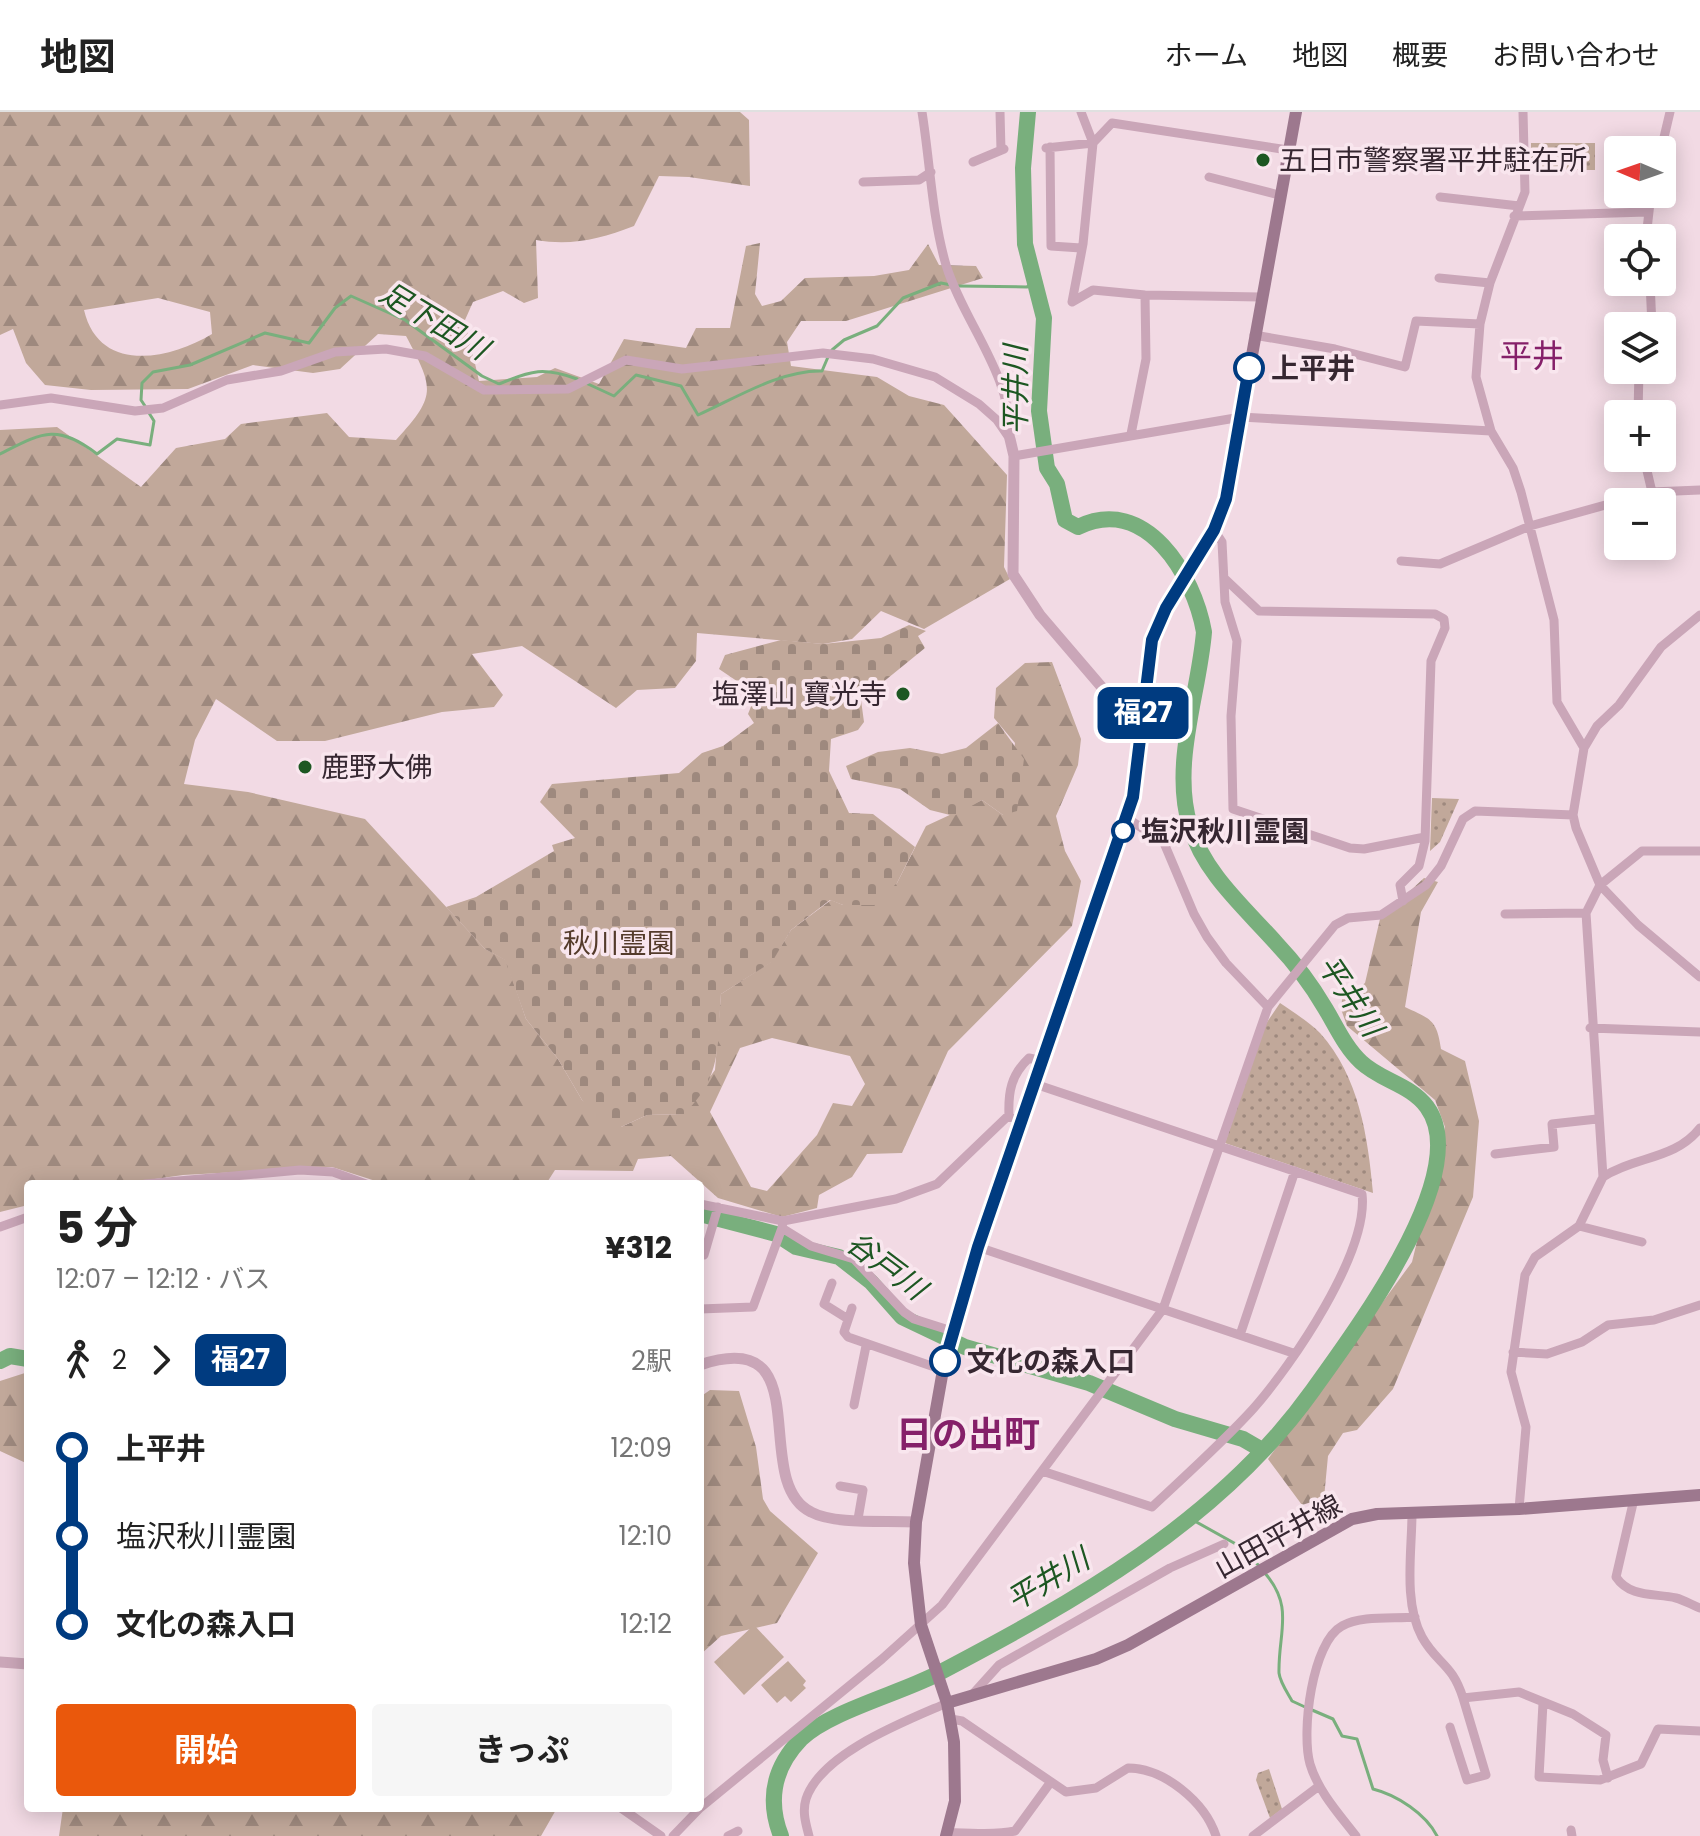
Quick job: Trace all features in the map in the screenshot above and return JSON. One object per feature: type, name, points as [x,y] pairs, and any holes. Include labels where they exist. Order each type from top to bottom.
[{"type":"main road","points":[[946,1835],[956,1778],[951,1719],[921,1625],[914,1563],[916,1522],[943,1370],[978,1247],[1127,818],[1138,773],[1152,640],[1170,603],[1214,530],[1230,481],[1260,297],[1296,112]]},
{"type":"main road","name":"山田平井線","points":[[946,1699],[971,1696],[1096,1659],[1128,1645],[1352,1519],[1700,1495]]},
{"type":"street","points":[[922,112],[946,263],[1000,382],[1010,419],[1014,456],[1011,563],[1019,586],[1117,705],[1129,711],[1143,711]]},
{"type":"street","points":[[973,162],[1002,150],[1000,112]]},
{"type":"street","points":[[1081,112],[1093,143],[1072,302],[1093,290],[1145,295],[1260,297]]},
{"type":"street","points":[[1523,112],[1525,192],[1490,283],[1480,324],[1476,377],[1491,431],[1513,468],[1554,620],[1557,702],[1584,748]]},
{"type":"street","points":[[1662,136],[1670,112]]},
{"type":"street","points":[[1081,248],[1051,246],[1048,148],[1093,143],[1112,123],[1288,150]]},
{"type":"street","points":[[863,182],[919,180],[931,172]]},
{"type":"street","points":[[1209,177],[1279,195]]},
{"type":"street","points":[[1440,197],[1516,211],[1647,212]]},
{"type":"street","points":[[1647,224],[1648,208]]},
{"type":"street","points":[[1439,278],[1490,283]]},
{"type":"street","points":[[1131,434],[1146,359],[1145,295]]},
{"type":"street","points":[[1254,335],[1335,349],[1405,367],[1416,321],[1480,324]]},
{"type":"street","points":[[0,405],[51,398],[135,411],[163,408],[227,380],[281,371],[324,354],[386,349],[436,359],[484,390],[568,389],[626,360],[682,369],[802,354],[873,359],[913,369],[951,385],[990,413],[1010,439]]},
{"type":"street","points":[[1014,456],[1241,417],[1491,431]]},
{"type":"street","points":[[1676,491],[1700,490]]},
{"type":"street","points":[[1401,561],[1440,564],[1530,526],[1604,505]]},
{"type":"street","points":[[1214,530],[1222,542],[1225,602],[1237,641],[1231,716],[1233,809],[1350,848],[1364,849],[1425,837]]},
{"type":"street","points":[[1224,578],[1259,611],[1442,616],[1445,628],[1431,661],[1425,837],[1419,866],[1400,885],[1403,901]]},
{"type":"street","points":[[1700,615],[1661,647],[1619,705],[1597,726],[1584,748],[1573,815],[1600,885],[1638,925],[1700,977]]},
{"type":"street","points":[[704,1801],[942,1605],[1163,1309],[1218,1146],[1271,1004],[1317,945],[1341,921],[1381,915],[1434,876],[1463,819],[1470,813],[1480,810],[1573,815]]},
{"type":"street","points":[[1127,818],[1164,843],[1207,937],[1226,963],[1271,1004]]},
{"type":"street","points":[[1519,1509],[1526,1427],[1511,1380],[1522,1288],[1531,1262],[1579,1226],[1603,1177],[1590,1028],[1586,913],[1600,885],[1642,851],[1700,851]]},
{"type":"street","points":[[1505,914],[1543,916],[1586,913]]},
{"type":"street","points":[[1590,1028],[1700,1032]]},
{"type":"street","points":[[704,1207],[716,1215],[782,1224],[896,1199],[937,1184],[1009,1116],[1012,1081],[1019,1067],[1029,1058],[1043,1061]]},
{"type":"street","points":[[1035,1084],[1362,1194],[1363,1204],[1363,1221],[1348,1265],[1293,1353],[1254,1407],[1152,1507],[1042,1471]]},
{"type":"street","points":[[1009,1116],[1022,1121]]},
{"type":"street","points":[[1495,1154],[1554,1147],[1552,1124],[1597,1119]]},
{"type":"street","points":[[1603,1177],[1629,1162],[1684,1147],[1700,1128]]},
{"type":"street","points":[[165,1180],[318,1170],[352,1180]]},
{"type":"street","points":[[1240,1335],[1295,1171]]},
{"type":"street","points":[[704,1255],[704,1240],[716,1215]]},
{"type":"street","points":[[0,1227],[24,1218]]},
{"type":"street","points":[[704,1309],[753,1307],[782,1224]]},
{"type":"street","points":[[782,1224],[811,1246],[854,1259],[914,1319],[952,1331]]},
{"type":"street","points":[[1579,1226],[1642,1242]]},
{"type":"street","points":[[978,1247],[1293,1353]]},
{"type":"street","points":[[832,1283],[824,1304],[848,1319]]},
{"type":"street","points":[[1513,1352],[1547,1354],[1582,1342],[1608,1325],[1654,1320],[1700,1305]]},
{"type":"street","points":[[852,1308],[844,1332],[866,1346],[943,1370]]},
{"type":"street","points":[[854,1405],[866,1346]]},
{"type":"street","points":[[704,1364],[732,1357],[744,1359],[761,1369],[774,1390],[785,1477],[796,1500],[812,1513],[916,1522]]},
{"type":"street","points":[[840,1486],[863,1490],[858,1519]]},
{"type":"street","points":[[1634,1499],[1616,1577],[1619,1582],[1646,1596],[1675,1598],[1700,1608]]},
{"type":"street","points":[[1412,1513],[1415,1617],[1421,1635],[1433,1654],[1456,1675],[1486,1775],[1467,1780],[1450,1727]]},
{"type":"street","points":[[971,1696],[999,1665],[1170,1568],[1222,1545]]},
{"type":"street","points":[[1356,1836],[1319,1786],[1307,1751],[1313,1684],[1324,1643],[1345,1624],[1415,1617]]},
{"type":"street","points":[[0,1662],[24,1664]]},
{"type":"street","points":[[1463,1698],[1519,1692],[1573,1714],[1606,1735],[1603,1760],[1608,1778]]},
{"type":"street","points":[[809,1836],[805,1802],[820,1777],[888,1728],[946,1699]]},
{"type":"street","points":[[1543,1703],[1539,1777],[1608,1778],[1641,1764],[1658,1729],[1700,1731]]},
{"type":"street","points":[[951,1719],[962,1721],[1066,1792],[1083,1792],[1122,1769],[1140,1768],[1157,1774],[1197,1803],[1211,1820],[1216,1836]]},
{"type":"street","points":[[946,1835],[973,1832],[985,1836],[1018,1834],[1050,1783]]},
{"type":"street","points":[[1253,1836],[1319,1786]]},
{"type":"street","points":[[627,1812],[661,1836]]},
{"type":"street","points":[[673,1836],[694,1812]]},
{"type":"street","points":[[728,1836],[738,1831]]},
{"type":"green space","points":[[0,112],[740,112],[749,120],[750,186],[659,176],[634,226],[586,240],[536,240],[538,298],[524,303],[503,291],[473,302],[465,320],[479,381],[537,377],[555,368],[599,384],[624,339],[686,348],[696,328],[730,328],[746,246],[760,243],[755,294],[762,306],[781,301],[805,278],[874,276],[909,270],[928,244],[939,265],[976,266],[983,278],[846,321],[801,321],[787,342],[791,366],[877,377],[909,396],[944,405],[1007,475],[1004,567],[1010,579],[924,629],[881,611],[852,639],[823,644],[697,633],[696,661],[675,688],[637,690],[616,708],[522,646],[472,654],[503,695],[494,707],[442,712],[325,741],[277,741],[216,699],[195,740],[184,784],[248,792],[365,819],[485,949],[506,960],[526,1019],[558,1059],[582,1100],[621,1127],[647,1115],[683,1114],[715,1070],[721,994],[771,962],[791,930],[831,900],[843,905],[897,883],[926,826],[982,800],[1003,815],[1015,743],[994,718],[996,688],[1025,663],[1052,662],[1081,739],[1078,765],[1056,816],[1065,851],[1081,881],[1072,926],[948,1051],[902,1153],[867,1154],[852,1177],[819,1195],[817,1208],[782,1217],[718,1198],[704,1185],[704,1180],[698,1180],[671,1156],[638,1159],[633,1171],[555,1170],[549,1180],[373,1180],[332,1167],[183,1175],[148,1180],[24,1180],[24,1206],[0,1212],[0,430],[57,427],[141,487],[176,448],[225,439],[241,424],[327,413],[349,437],[396,440],[419,412],[427,391],[422,368],[406,336],[378,334],[340,369],[313,373],[253,365],[188,389],[91,390],[45,385],[26,363],[13,329],[0,335]],"holes":[[[158,298],[210,312],[212,334],[176,350],[138,356],[120,353],[104,344],[92,330],[84,310]],[[772,1038],[850,1056],[865,1084],[852,1106],[833,1103],[817,1135],[767,1191],[751,1187],[710,1112],[740,1048]]]},
{"type":"green space","points":[[1531,143],[1595,143],[1595,170],[1531,170]]},
{"type":"green space","name":"秋川霊園","points":[[909,625],[926,631],[918,636],[925,648],[861,700],[864,722],[858,730],[831,739],[829,771],[849,813],[873,814],[915,847],[897,883],[874,905],[843,905],[830,900],[791,930],[772,962],[721,994],[718,1044],[712,1073],[697,1100],[684,1114],[647,1115],[621,1127],[609,1128],[582,1100],[558,1059],[526,1019],[505,960],[485,949],[446,907],[476,897],[554,851],[552,845],[575,838],[540,802],[552,784],[679,773],[702,753],[723,746],[754,723],[748,714],[756,694],[719,669],[725,655],[781,640],[823,644],[881,638]]},
{"type":"green space","points":[[998,723],[1024,759],[1017,811],[1003,815],[982,800],[954,816],[930,810],[900,789],[851,779],[846,766],[878,752],[910,748],[942,754],[966,748]]},
{"type":"green space","points":[[1432,798],[1459,799],[1440,842],[1430,851]]},
{"type":"green space","points":[[1424,878],[1438,882],[1421,912],[1405,1007],[1435,1026],[1441,1049],[1465,1061],[1479,1121],[1473,1197],[1393,1389],[1357,1430],[1343,1433],[1328,1456],[1324,1498],[1302,1505],[1268,1459],[1412,1262],[1445,1127],[1435,1100],[1347,1026],[1341,1009],[1343,990],[1354,991],[1365,983],[1380,919]]},
{"type":"green space","points":[[1280,1003],[1320,1033],[1344,1068],[1364,1129],[1373,1193],[1225,1143],[1263,1028]]},
{"type":"green space","points":[[24,1373],[24,1462],[0,1451],[0,1381]]},
{"type":"green space","points":[[710,1390],[739,1391],[756,1447],[763,1499],[770,1511],[818,1553],[777,1623],[721,1636],[704,1651],[704,1394]]},
{"type":"green space","points":[[754,1625],[784,1657],[744,1695],[714,1662]]},
{"type":"green space","points":[[788,1661],[806,1681],[803,1685],[806,1688],[791,1702],[785,1696],[777,1703],[761,1685]]},
{"type":"green space","points":[[1269,1769],[1282,1809],[1270,1818],[1256,1780],[1258,1773]]},
{"type":"green space","points":[[62,1812],[555,1812],[541,1836],[59,1836]]},
{"type":"waterway","name":"平井川","points":[[781,1836],[774,1810],[775,1785],[784,1761],[801,1739],[845,1712],[933,1676],[1039,1619],[1141,1555],[1234,1480],[1275,1437],[1313,1390],[1379,1294],[1403,1253],[1422,1211],[1435,1171],[1437,1136],[1427,1107],[1412,1093],[1369,1068],[1355,1056],[1302,974],[1226,889],[1196,843],[1185,802],[1183,778],[1204,632],[1199,610],[1178,565],[1163,546],[1145,531],[1125,521],[1103,520],[1078,527],[1065,520],[1057,484],[1047,468],[1039,411],[1044,318],[1025,244],[1023,168],[1028,112]]},
{"type":"waterway","name":"足下田川","points":[[958,286],[1027,287],[1034,281]]},
{"type":"waterway","name":"足下田川","points":[[832,350],[844,340],[877,326],[903,298],[941,283],[951,285]]},
{"type":"waterway","name":"足下田川","points":[[145,406],[141,400],[142,383],[153,372],[190,365],[265,333],[309,343],[335,308],[351,296],[405,320],[482,376],[499,384],[538,372],[577,379]]},
{"type":"waterway","name":"足下田川","points":[[588,384],[614,396],[636,375],[681,386],[698,415],[774,380],[822,371],[828,357]]},
{"type":"waterway","name":"足下田川","points":[[0,454],[49,434],[70,438],[97,454],[117,439],[150,445],[154,421],[149,413]]},
{"type":"waterway","name":"谷戸川","points":[[704,1215],[776,1234],[796,1247],[839,1257],[871,1282],[902,1317],[965,1347],[1089,1383],[1175,1419],[1243,1439],[1262,1450]]},
{"type":"waterway","name":"谷戸川","points":[[0,1361],[10,1356],[24,1358]]},
{"type":"waterway","points":[[1191,1519],[1243,1548],[1259,1566]]},
{"type":"waterway","points":[[1264,1572],[1274,1585],[1282,1609],[1280,1676],[1292,1701],[1305,1707]]},
{"type":"waterway","points":[[1312,1710],[1333,1719],[1342,1736],[1357,1739],[1373,1789],[1410,1806],[1426,1820],[1437,1836]]},
{"type":"bus line","name":"福27","points":[[945,1361],[978,1247],[1133,797],[1141,752],[1145,673],[1152,640],[1166,608],[1214,530],[1226,499],[1249,368]]},
{"type":"place","name":"五日市警察署平井駐在所","points":[[1263,160]]},
{"type":"place","name":"上平井","points":[[1249,368]]},
{"type":"place","name":"塩澤山 寶光寺","points":[[903,694]]},
{"type":"place","name":"鹿野大佛","points":[[305,767]]},
{"type":"place","name":"塩沢秋川霊園","points":[[1123,831]]},
{"type":"place","name":"文化の森入口","points":[[945,1361]]},
{"type":"district","name":"平井","points":[[1532,356]]},
{"type":"district","name":"日の出町","points":[[968,1434]]}]
